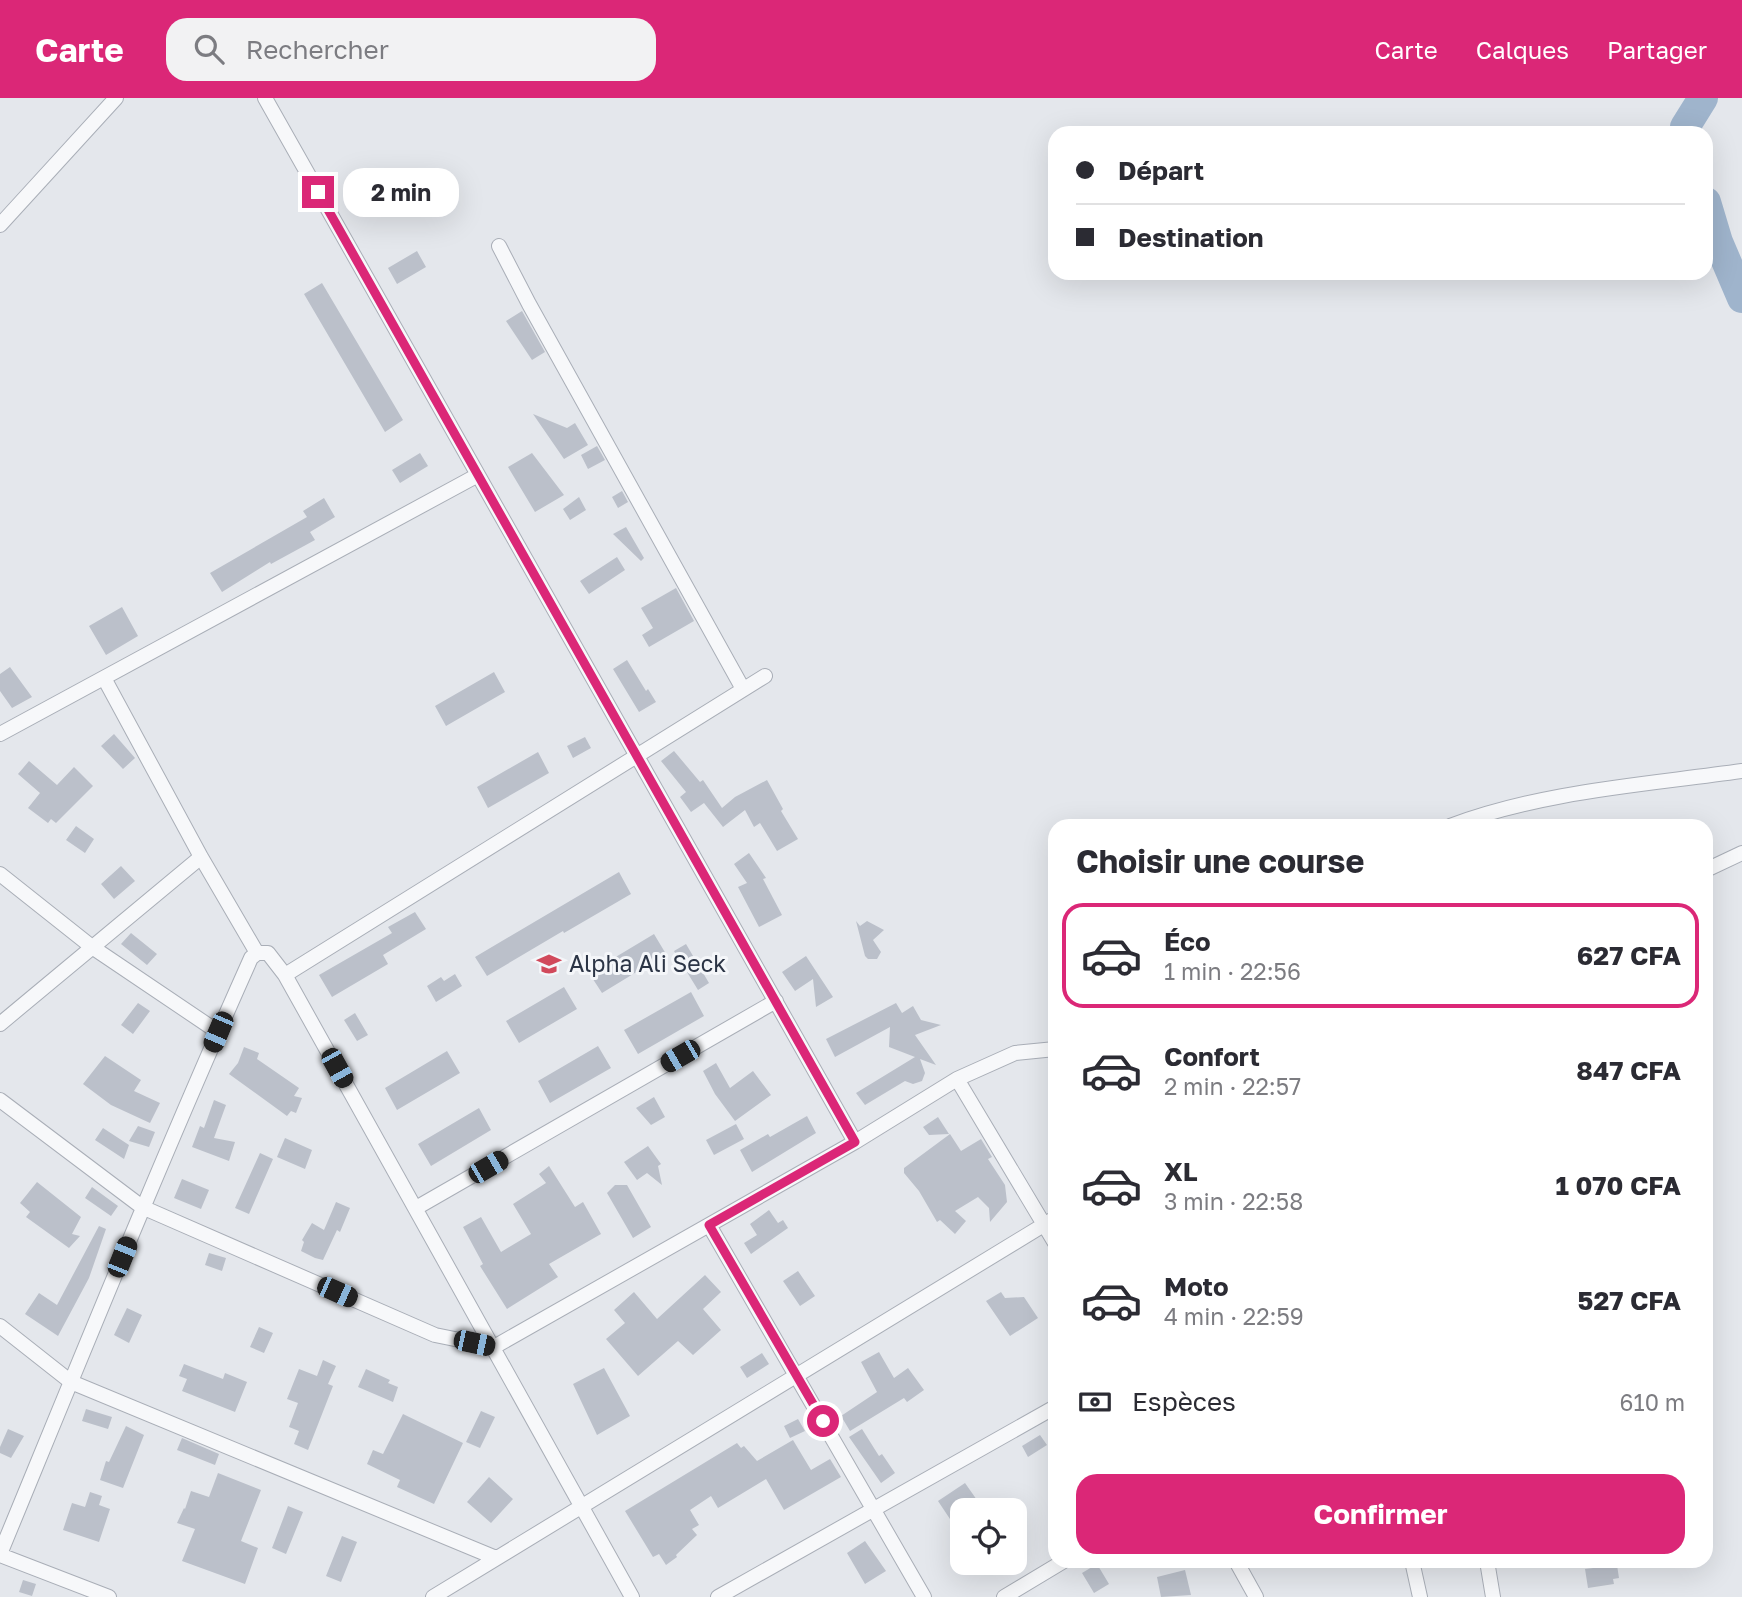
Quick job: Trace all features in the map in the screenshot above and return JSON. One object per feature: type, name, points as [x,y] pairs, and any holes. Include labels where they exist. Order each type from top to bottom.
[{"type":"street","points":[[0,225],[116,98]]},
{"type":"street","points":[[265,98],[855,1142]]},
{"type":"street","points":[[499,246],[743,690]]},
{"type":"street","points":[[0,734],[478,475]]},
{"type":"street","points":[[285,975],[765,676]]},
{"type":"street","points":[[104,678],[201,857],[257,953]]},
{"type":"street","points":[[1468,819],[1546,798],[1742,771]]},
{"type":"street","points":[[1713,867],[1742,853]]},
{"type":"street","points":[[0,1024],[201,857]]},
{"type":"street","points":[[0,874],[92,947],[218,1032]]},
{"type":"street","points":[[109,1597],[0,1555],[142,1207],[218,1032],[251,958],[257,953],[268,953],[285,975],[632,1597]]},
{"type":"street","points":[[416,1208],[776,1002]]},
{"type":"street","points":[[0,1100],[142,1207],[435,1335],[494,1347],[855,1142],[957,1079],[1015,1053],[1048,1050]]},
{"type":"street","points":[[957,1079],[1048,1218]]},
{"type":"street","points":[[433,1597],[1048,1222]]},
{"type":"street","points":[[709,1225],[924,1597]]},
{"type":"street","points":[[0,1326],[71,1382],[496,1558]]},
{"type":"street","points":[[718,1597],[1048,1411]]},
{"type":"street","points":[[1004,1597],[1052,1568]]},
{"type":"street","points":[[1240,1568],[1256,1597]]},
{"type":"street","points":[[1414,1568],[1420,1597]]},
{"type":"street","points":[[1488,1568],[1493,1597]]},
{"type":"building","points":[[417,251],[426,267],[397,284],[388,268]]},
{"type":"building","points":[[322,283],[403,420],[385,432],[304,294]]},
{"type":"building","points":[[522,311],[545,352],[532,360],[506,321]]},
{"type":"building","points":[[533,414],[567,428],[575,423],[588,445],[564,459]]},
{"type":"building","points":[[597,446],[605,460],[588,469],[581,455]]},
{"type":"building","points":[[420,453],[428,466],[400,483],[392,470]]},
{"type":"building","points":[[532,453],[564,495],[535,512],[508,467]]},
{"type":"building","points":[[622,491],[628,502],[618,508],[612,497]]},
{"type":"building","points":[[579,497],[586,510],[570,520],[563,509]]},
{"type":"building","points":[[324,498],[335,517],[310,532],[315,540],[271,564],[270,562],[222,592],[210,573],[307,517],[303,511]]},
{"type":"building","points":[[626,527],[644,558],[641,561],[613,534]]},
{"type":"building","points":[[617,557],[625,570],[589,594],[580,581]]},
{"type":"building","points":[[676,588],[694,621],[649,647],[642,635],[653,628],[641,608]]},
{"type":"building","points":[[122,607],[138,636],[106,655],[89,626]]},
{"type":"building","points":[[627,660],[656,702],[639,712],[613,669]]},
{"type":"building","points":[[10,667],[32,697],[12,708],[0,691],[0,674]]},
{"type":"building","points":[[494,672],[505,692],[446,726],[435,706]]},
{"type":"building","points":[[114,734],[135,758],[123,769],[101,746]]},
{"type":"building","points":[[585,737],[591,748],[573,758],[567,746]]},
{"type":"building","points":[[674,751],[700,782],[703,780],[722,808],[735,797],[767,780],[798,839],[777,851],[760,823],[754,827],[745,810],[723,827],[704,803],[691,812],[680,797],[686,792],[661,761]]},
{"type":"building","points":[[538,752],[549,773],[488,808],[477,787]]},
{"type":"building","points":[[29,761],[57,785],[74,767],[93,786],[56,823],[51,819],[48,823],[28,808],[40,793],[18,774]]},
{"type":"building","points":[[76,826],[94,839],[85,853],[66,840]]},
{"type":"building","points":[[749,853],[766,878],[763,879],[782,915],[759,927],[738,887],[747,883],[734,864]]},
{"type":"building","points":[[121,866],[135,881],[114,899],[101,884]]},
{"type":"building","points":[[619,872],[631,894],[487,976],[475,957]]},
{"type":"building","points":[[415,912],[426,929],[383,955],[388,964],[332,997],[319,975],[392,933],[388,927]]},
{"type":"building","points":[[856,921],[860,926],[867,921],[884,930],[873,940],[881,952],[877,959],[868,959],[865,956]]},
{"type":"building","points":[[131,933],[157,954],[147,965],[121,944]]},
{"type":"building","points":[[654,934],[666,954],[602,993],[589,973]]},
{"type":"building","points":[[686,944],[709,983],[698,990],[674,951]]},
{"type":"building","points":[[806,956],[833,997],[816,1007],[813,979],[795,991],[782,972]]},
{"type":"building","points":[[455,974],[462,986],[436,1002],[427,986],[441,977],[444,981]]},
{"type":"building","points":[[564,987],[577,1009],[519,1043],[506,1021]]},
{"type":"building","points":[[691,992],[704,1016],[638,1054],[624,1030]]},
{"type":"building","points":[[138,1003],[150,1011],[133,1034],[121,1025]]},
{"type":"building","points":[[896,1003],[902,1013],[913,1006],[921,1020],[941,1025],[915,1035],[936,1065],[920,1059],[925,1073],[922,1081],[913,1084],[905,1081],[865,1105],[856,1093],[915,1057],[889,1047],[890,1027],[835,1057],[826,1039]]},
{"type":"building","points":[[355,1013],[368,1035],[357,1041],[344,1020]]},
{"type":"building","points":[[598,1046],[611,1068],[550,1103],[538,1081]]},
{"type":"building","points":[[244,1047],[259,1053],[257,1059],[299,1088],[294,1096],[302,1098],[296,1113],[291,1111],[287,1116],[229,1074],[238,1063]]},
{"type":"building","points":[[447,1051],[460,1073],[397,1110],[385,1088]]},
{"type":"building","points":[[105,1056],[141,1080],[134,1091],[160,1103],[150,1123],[111,1105],[83,1084]]},
{"type":"building","points":[[716,1063],[730,1088],[753,1071],[771,1095],[735,1121],[715,1094],[703,1071]]},
{"type":"building","points":[[654,1097],[665,1117],[651,1125],[636,1108]]},
{"type":"building","points":[[214,1100],[226,1105],[214,1138],[235,1142],[229,1161],[192,1147],[200,1126],[204,1128]]},
{"type":"building","points":[[479,1108],[491,1130],[431,1166],[418,1144]]},
{"type":"building","points":[[807,1116],[816,1133],[752,1172],[740,1150]]},
{"type":"building","points":[[938,1117],[949,1134],[929,1135],[923,1127]]},
{"type":"building","points":[[736,1124],[744,1139],[714,1155],[706,1140]]},
{"type":"building","points":[[138,1126],[155,1132],[149,1147],[129,1141]]},
{"type":"building","points":[[103,1128],[129,1145],[124,1159],[95,1140]]},
{"type":"building","points":[[950,1134],[961,1151],[981,1139],[992,1157],[988,1159],[1005,1185],[1007,1202],[990,1222],[989,1208],[978,1197],[955,1211],[966,1221],[955,1234],[940,1220],[937,1222],[919,1191],[904,1173],[904,1168]]},
{"type":"building","points":[[285,1138],[312,1150],[305,1169],[277,1157]]},
{"type":"building","points":[[648,1146],[661,1164],[658,1166],[662,1185],[647,1173],[637,1180],[624,1162]]},
{"type":"building","points":[[260,1153],[273,1159],[249,1214],[235,1208]]},
{"type":"building","points":[[549,1166],[575,1207],[583,1202],[601,1234],[549,1264],[558,1277],[507,1309],[480,1266],[483,1264],[463,1227],[481,1217],[501,1252],[531,1234],[513,1204],[546,1183],[539,1174]]},
{"type":"building","points":[[182,1179],[209,1190],[201,1209],[174,1198]]},
{"type":"building","points":[[37,1182],[81,1217],[72,1234],[80,1236],[69,1248],[26,1217],[30,1212],[20,1203]]},
{"type":"building","points":[[615,1185],[627,1185],[651,1227],[633,1238],[607,1193]]},
{"type":"building","points":[[92,1187],[118,1206],[111,1216],[85,1198]]},
{"type":"building","points":[[336,1202],[350,1208],[340,1232],[337,1230],[323,1260],[301,1251],[304,1242],[302,1240],[312,1223],[324,1230]]},
{"type":"building","points":[[769,1210],[778,1223],[783,1220],[788,1228],[751,1254],[744,1243],[757,1235],[750,1224]]},
{"type":"building","points":[[99,1226],[106,1229],[89,1278],[58,1336],[25,1314],[39,1293],[57,1305]]},
{"type":"building","points":[[209,1253],[226,1258],[222,1271],[205,1265]]},
{"type":"building","points":[[798,1271],[815,1296],[800,1306],[783,1281]]},
{"type":"building","points":[[705,1275],[721,1292],[703,1309],[721,1330],[693,1355],[678,1341],[638,1376],[606,1339],[625,1323],[614,1310],[634,1292],[657,1319]]},
{"type":"building","points":[[1001,1292],[1005,1298],[1024,1297],[1038,1318],[1010,1336],[986,1301]]},
{"type":"building","points":[[127,1308],[142,1315],[129,1343],[114,1335]]},
{"type":"building","points":[[259,1327],[273,1333],[264,1353],[250,1347]]},
{"type":"building","points":[[879,1352],[894,1378],[908,1368],[924,1390],[907,1402],[904,1398],[850,1431],[841,1416],[877,1392],[861,1362]]},
{"type":"building","points":[[762,1353],[769,1364],[747,1378],[740,1367]]},
{"type":"building","points":[[323,1360],[336,1366],[328,1384],[333,1386],[308,1450],[294,1444],[299,1431],[289,1427],[298,1403],[287,1399],[299,1369],[317,1376]]},
{"type":"building","points":[[184,1364],[223,1379],[225,1373],[247,1382],[235,1412],[182,1391],[187,1379],[179,1376]]},
{"type":"building","points":[[604,1368],[630,1416],[597,1435],[573,1384]]},
{"type":"building","points":[[366,1369],[390,1380],[388,1383],[398,1387],[393,1402],[358,1387]]},
{"type":"building","points":[[86,1409],[112,1417],[108,1429],[82,1421]]},
{"type":"building","points":[[481,1411],[495,1417],[480,1448],[466,1442]]},
{"type":"building","points":[[403,1414],[463,1443],[434,1504],[397,1487],[400,1480],[367,1464],[373,1450],[383,1454]]},
{"type":"building","points":[[798,1419],[805,1431],[790,1438],[784,1426]]},
{"type":"building","points":[[126,1426],[144,1435],[123,1488],[100,1480],[106,1461],[109,1462]]},
{"type":"building","points":[[8,1429],[24,1436],[11,1458],[0,1453]]},
{"type":"building","points":[[862,1429],[879,1456],[882,1454],[895,1473],[881,1483],[849,1437]]},
{"type":"building","points":[[1040,1435],[1047,1445],[1028,1457],[1022,1446]]},
{"type":"building","points":[[182,1438],[219,1454],[215,1465],[177,1450]]},
{"type":"building","points":[[793,1440],[811,1470],[830,1459],[841,1477],[784,1510],[766,1479],[718,1508],[711,1496],[690,1510],[699,1525],[692,1529],[697,1535],[677,1557],[666,1565],[659,1554],[653,1557],[625,1511],[737,1443],[741,1448],[744,1446],[757,1461]]},
{"type":"building","points":[[218,1473],[261,1490],[241,1541],[258,1548],[245,1584],[182,1561],[195,1529],[177,1523],[191,1491],[209,1497]]},
{"type":"building","points":[[489,1477],[513,1499],[491,1523],[467,1502]]},
{"type":"building","points":[[965,1483],[976,1498],[950,1498],[950,1519],[938,1501]]},
{"type":"building","points":[[90,1492],[102,1496],[99,1505],[110,1509],[99,1542],[63,1530],[72,1503],[85,1507]]},
{"type":"building","points":[[288,1506],[303,1512],[286,1554],[272,1548]]},
{"type":"building","points":[[342,1536],[357,1542],[341,1582],[326,1576]]},
{"type":"building","points":[[865,1541],[886,1571],[865,1584],[847,1553]]},
{"type":"building","points":[[1090,1568],[1099,1568],[1109,1584],[1094,1593],[1082,1573]]},
{"type":"building","points":[[1617,1568],[1619,1578],[1613,1579],[1614,1584],[1588,1588],[1585,1569]]},
{"type":"building","points":[[1185,1570],[1191,1595],[1161,1597],[1157,1577]]},
{"type":"building","points":[[23,1580],[36,1584],[32,1596],[19,1592]]},
{"type":"waterway","points":[[1686,126],[1703,98]]},
{"type":"waterway","points":[[1713,225],[1742,298]]},
{"type":"place","name":"Alpha Ali Seck","points":[[549,964]]},
{"type":"route","points":[[318,192],[855,1142],[709,1225],[823,1421]]}]
